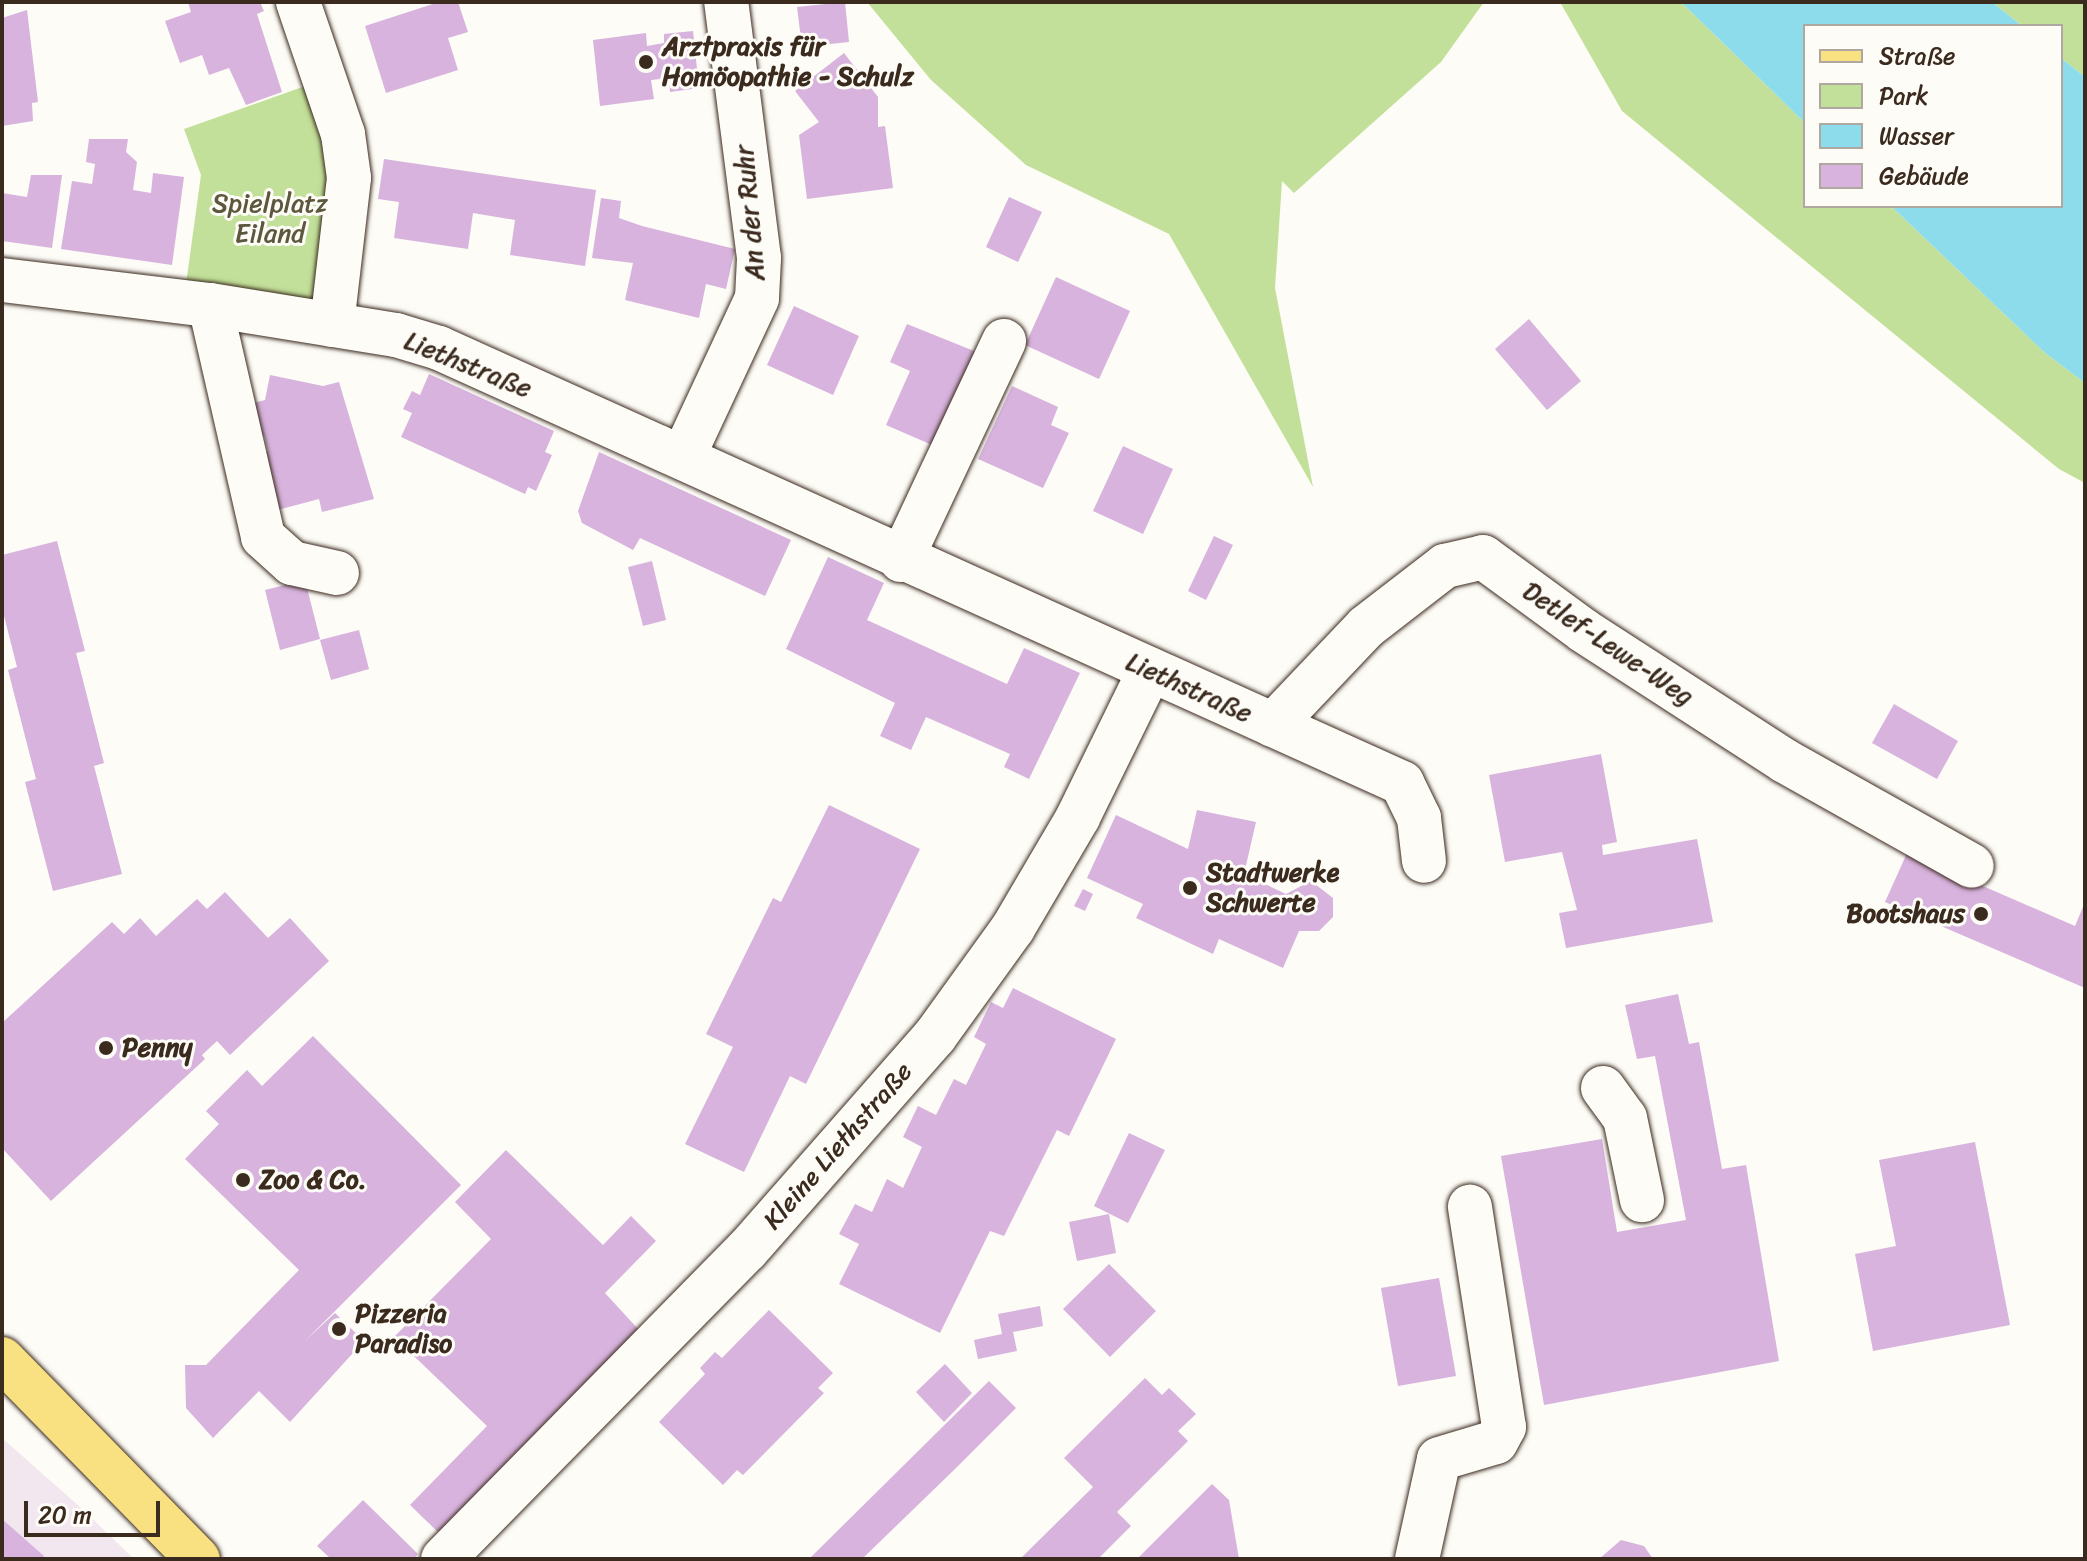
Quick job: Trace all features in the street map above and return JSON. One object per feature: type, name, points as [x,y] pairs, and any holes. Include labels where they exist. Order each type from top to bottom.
[{"type":"main road","points":[[2,1359],[198,1559]]},
{"type":"street","points":[[298,2],[343,134],[349,178],[332,325]]},
{"type":"street","name":"An der Ruhr","points":[[683,457],[757,298],[759,258],[726,2]]},
{"type":"street","name":"Liethstraße","points":[[2,280],[210,305],[332,325],[439,348],[683,457],[901,560],[1143,686],[1273,725],[1402,783],[1419,818],[1424,861]]},
{"type":"street","points":[[210,305],[263,537],[292,563],[337,573]]},
{"type":"street","points":[[901,560],[1004,341]]},
{"type":"street","name":"Detlef-Lewe-Weg","points":[[1273,725],[1366,627],[1445,566],[1483,557],[1584,631],[1785,761],[1972,866]]},
{"type":"street","name":"Kleine Liethstraße","points":[[443,1559],[747,1250],[935,1036],[1013,928],[1143,686]]},
{"type":"street","points":[[1603,1088],[1625,1118],[1642,1200]]},
{"type":"street","points":[[1417,1559],[1439,1459],[1496,1442],[1504,1427],[1470,1207]]},
{"type":"shaded area","points":[[2,1438],[80,1507],[134,1559],[2,1559]]},
{"type":"green space","points":[[867,2],[1484,2],[1441,62],[1294,193],[1282,181],[1275,288],[1313,487],[1169,234],[1026,165],[931,80]]},
{"type":"green space","points":[[1560,2],[1681,2],[1803,121],[1803,208],[1893,208],[2044,352],[2085,383],[2085,483],[2059,469],[1622,111]]},
{"type":"green space","points":[[1992,2],[2085,2],[2085,77],[2063,60],[2063,24],[2020,24]]},
{"type":"green space","name":"Spielplatz Eiland","points":[[325,79],[335,309],[186,284],[201,175],[184,129]]},
{"type":"water","points":[[1681,2],[1992,2],[2020,24],[1803,24],[1803,121]]},
{"type":"water","points":[[2063,60],[2085,77],[2085,383],[2044,352],[1893,208],[2063,208]]},
{"type":"building","points":[[188,2],[260,2],[264,11],[257,14],[282,92],[246,105],[229,68],[209,75],[202,55],[180,63],[165,21],[191,12]]},
{"type":"building","points":[[439,2],[458,2],[468,32],[448,38],[458,70],[386,93],[365,26]]},
{"type":"building","points":[[845,2],[849,42],[802,47],[797,7]]},
{"type":"building","points":[[27,10],[38,102],[32,103],[33,121],[2,126],[2,18]]},
{"type":"building","name":"Arztpraxis für Homöopathie - Schulz","points":[[693,31],[699,88],[670,92],[669,78],[651,80],[654,99],[600,106],[593,40],[646,33],[647,46],[664,43],[664,34]]},
{"type":"building","points":[[844,53],[878,97],[878,127],[885,126],[893,188],[807,199],[799,135],[819,122],[795,91]]},
{"type":"building","points":[[89,139],[128,139],[126,152],[137,162],[133,190],[151,193],[153,173],[184,177],[172,265],[61,249],[72,181],[92,184],[95,164],[86,162]]},
{"type":"building","points":[[384,159],[596,190],[585,266],[510,255],[515,220],[473,213],[468,249],[394,238],[399,202],[378,199]]},
{"type":"building","points":[[31,175],[62,175],[52,248],[2,241],[2,193],[27,197]]},
{"type":"building","points":[[1009,197],[1042,212],[1018,262],[986,247]]},
{"type":"building","points":[[601,198],[621,201],[619,218],[735,249],[726,289],[706,284],[699,318],[625,300],[633,263],[592,258]]},
{"type":"building","points":[[1056,277],[1130,311],[1099,379],[1025,345]]},
{"type":"building","points":[[794,306],[859,336],[833,395],[767,365]]},
{"type":"building","points":[[1529,319],[1581,381],[1547,410],[1495,349]]},
{"type":"building","points":[[907,324],[979,353],[939,448],[886,425],[910,371],[890,362]]},
{"type":"building","points":[[429,374],[554,431],[545,452],[552,455],[536,491],[528,487],[525,494],[401,437],[412,413],[403,409],[412,391],[420,395]]},
{"type":"building","points":[[270,375],[323,386],[339,382],[374,499],[322,512],[319,499],[270,512],[255,455],[268,451],[264,436],[251,439],[242,406],[265,400]]},
{"type":"building","points":[[1012,386],[1058,407],[1051,425],[1069,433],[1043,488],[978,459]]},
{"type":"building","points":[[1123,446],[1173,469],[1143,534],[1093,511]]},
{"type":"building","points":[[599,452],[791,540],[765,596],[640,538],[633,550],[582,523],[578,511]]},
{"type":"building","points":[[1214,536],[1233,545],[1206,600],[1188,591]]},
{"type":"building","points":[[57,541],[85,651],[76,653],[104,763],[94,766],[122,874],[53,891],[25,782],[36,779],[8,670],[17,667],[2,608],[2,555]]},
{"type":"building","points":[[828,557],[884,583],[867,620],[1007,684],[1024,648],[1080,673],[1029,779],[1004,767],[1010,754],[926,717],[911,750],[880,736],[895,703],[786,649]]},
{"type":"building","points":[[652,561],[666,620],[643,626],[628,567]]},
{"type":"building","points":[[305,580],[320,639],[280,650],[265,590]]},
{"type":"building","points":[[359,630],[369,669],[331,680],[320,640]]},
{"type":"building","points":[[1894,704],[1958,741],[1937,779],[1872,743]]},
{"type":"building","points":[[1601,754],[1617,842],[1602,845],[1603,855],[1697,839],[1713,922],[1566,948],[1559,913],[1577,910],[1562,852],[1505,862],[1489,775]]},
{"type":"building","points":[[829,805],[920,849],[806,1084],[790,1076],[744,1172],[685,1144],[733,1047],[706,1034],[773,898],[781,902]]},
{"type":"building","name":"Stadtwerke Schwerte","points":[[1197,810],[1256,822],[1244,874],[1286,894],[1311,881],[1333,898],[1333,917],[1319,931],[1299,931],[1283,968],[1219,939],[1213,954],[1136,918],[1143,904],[1087,878],[1116,815],[1188,849]]},
{"type":"building","name":"Bootshaus","points":[[1907,853],[2075,926],[2085,902],[2085,988],[1885,902]]},
{"type":"building","points":[[1083,889],[1093,894],[1085,911],[1074,906]]},
{"type":"building","name":"Penny","points":[[225,892],[268,938],[290,918],[329,961],[230,1055],[217,1041],[202,1055],[205,1059],[51,1201],[2,1148],[2,1023],[112,922],[124,934],[140,918],[156,936],[197,899],[207,909]]},
{"type":"building","points":[[1013,988],[1116,1039],[1069,1136],[1057,1130],[1004,1236],[990,1231],[940,1333],[839,1284],[859,1244],[839,1234],[855,1204],[872,1212],[887,1179],[903,1188],[922,1147],[903,1137],[918,1106],[936,1115],[954,1079],[966,1085],[986,1044],[974,1037],[991,1002],[1003,1008]]},
{"type":"building","points":[[1678,994],[1689,1044],[1699,1042],[1722,1169],[1746,1165],[1779,1361],[1544,1405],[1501,1156],[1602,1139],[1617,1232],[1686,1220],[1655,1056],[1637,1059],[1625,1005]]},
{"type":"building","points":[[313,1036],[461,1185],[305,1341],[335,1313],[364,1341],[290,1422],[259,1391],[213,1438],[186,1408],[185,1365],[206,1365],[299,1270],[185,1159],[219,1124],[206,1111],[247,1070],[262,1086]]},
{"type":"building","points":[[1129,1133],[1165,1150],[1128,1223],[1094,1206]]},
{"type":"building","points":[[1975,1142],[2010,1325],[1873,1351],[1855,1254],[1896,1246],[1879,1160]]},
{"type":"building","points":[[506,1150],[603,1245],[631,1216],[656,1241],[605,1293],[639,1330],[439,1533],[410,1505],[487,1426],[394,1337],[491,1239],[455,1202]]},
{"type":"building","points":[[1109,1214],[1116,1253],[1077,1261],[1069,1222]]},
{"type":"building","points":[[1109,1264],[1156,1311],[1110,1357],[1063,1309]]},
{"type":"building","points":[[1439,1278],[1456,1376],[1398,1386],[1381,1288]]},
{"type":"building","points":[[1040,1306],[1043,1326],[1013,1332],[1017,1351],[978,1359],[974,1340],[1002,1334],[998,1314]]},
{"type":"building","points":[[769,1310],[833,1373],[818,1388],[824,1393],[743,1475],[737,1470],[723,1485],[659,1422],[705,1374],[700,1368],[715,1352],[722,1358]]},
{"type":"building","points":[[945,1364],[972,1393],[944,1422],[916,1392]]},
{"type":"building","points":[[1145,1378],[1162,1395],[1169,1388],[1196,1414],[1178,1431],[1188,1441],[1117,1512],[1131,1526],[1098,1559],[1020,1559],[1093,1487],[1064,1458]]},
{"type":"building","points":[[989,1381],[1016,1408],[955,1469],[862,1559],[809,1559]]},
{"type":"building","points":[[1212,1484],[1229,1500],[1239,1559],[1137,1559]]},
{"type":"building","points":[[363,1500],[418,1554],[414,1559],[331,1559],[317,1546]]},
{"type":"building","points":[[2,1519],[44,1556],[42,1559],[2,1559]]},
{"type":"building","points":[[1621,1540],[1644,1546],[1653,1559],[1599,1559]]},
{"type":"place","name":"Arztpraxis für Homöopathie - Schulz","points":[[646,62]]},
{"type":"place","name":"Stadtwerke Schwerte","points":[[1190,888]]},
{"type":"place","name":"Bootshaus","points":[[1981,914]]},
{"type":"place","name":"Penny","points":[[106,1048]]},
{"type":"place","name":"Zoo & Co.","points":[[243,1180]]},
{"type":"place","name":"Pizzeria Paradiso","points":[[339,1329]]}]
